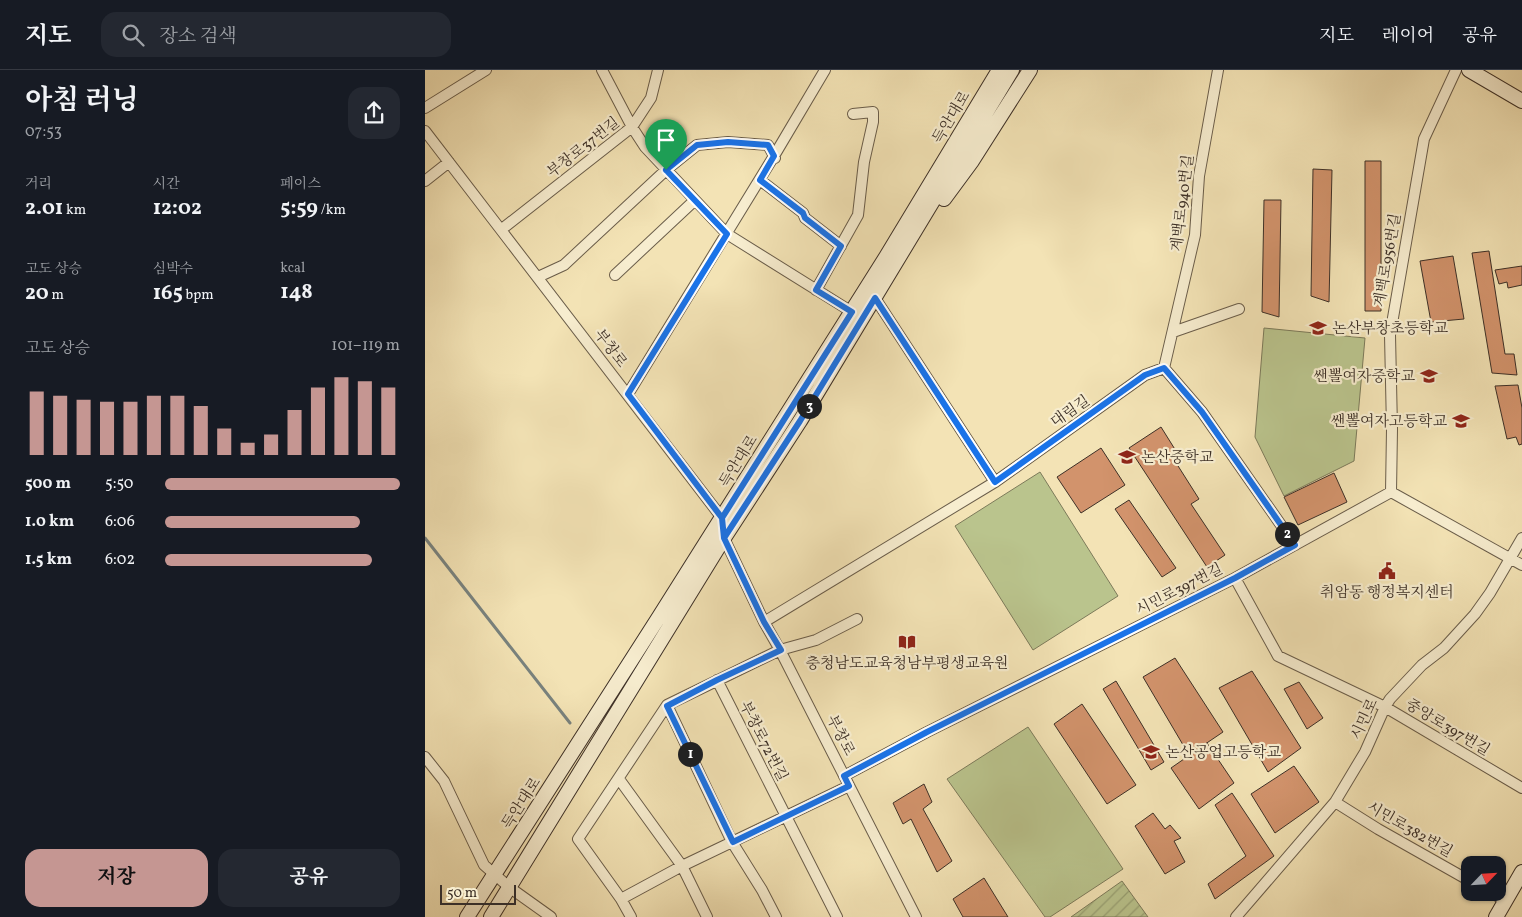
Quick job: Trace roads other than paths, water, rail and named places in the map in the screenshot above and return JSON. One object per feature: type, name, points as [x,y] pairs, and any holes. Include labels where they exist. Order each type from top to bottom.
[{"type":"street","points":[[425,108],[486,70]]},
{"type":"street","points":[[603,70],[632,127],[645,147],[727,234],[852,312]]},
{"type":"street","name":"부창로37번길","points":[[502,229],[632,127],[651,98],[658,70]]},
{"type":"street","points":[[628,394],[774,157],[825,70]]},
{"type":"street","points":[[891,260],[943,149],[991,70]]},
{"type":"street","name":"득안대로","points":[[491,917],[724,538],[800,421],[875,298],[891,260],[999,70]]},
{"type":"street","name":"득안대로","points":[[467,917],[852,312],[891,260],[1012,70]]},
{"type":"street","points":[[891,260],[972,161],[1030,70]]},
{"type":"street","name":"계백로940번길","points":[[1164,368],[1195,235],[1199,176],[1218,70]]},
{"type":"street","name":"계백로956번길","points":[[1391,492],[1390,335],[1424,139],[1456,70]]},
{"type":"street","points":[[1469,70],[1522,101]]},
{"type":"street","points":[[816,290],[858,215],[864,162],[873,122],[873,112],[853,114]]},
{"type":"street","name":"부창로","points":[[425,131],[722,518],[724,538],[764,622],[781,650],[916,917]]},
{"type":"street","points":[[538,277],[564,265],[666,170],[697,145],[728,142],[768,145],[774,157]]},
{"type":"street","points":[[425,181],[449,162]]},
{"type":"street","points":[[760,180],[803,213],[805,218],[841,246]]},
{"type":"street","points":[[615,275],[695,200]]},
{"type":"street","points":[[764,622],[995,482],[875,298]]},
{"type":"street","points":[[1173,332],[1239,309]]},
{"type":"street","points":[[1164,368],[1202,412],[1295,545]]},
{"type":"street","name":"대림길","points":[[995,482],[1145,375],[1164,368]]},
{"type":"street","points":[[1391,492],[1522,565]]},
{"type":"street","name":"시민로397번길","points":[[621,899],[682,866],[785,817],[927,732],[1235,578],[1391,492]]},
{"type":"street","name":"시민로","points":[[1236,917],[1335,802],[1365,752],[1385,707],[1404,683],[1444,648],[1475,614],[1490,593],[1522,538]]},
{"type":"street","name":"중앙로397번길","points":[[1235,578],[1278,656],[1385,707],[1522,788]]},
{"type":"street","points":[[631,917],[621,899],[578,839],[667,706],[781,650],[815,640],[857,619]]},
{"type":"street","name":"부창로72번길","points":[[717,680],[837,917]]},
{"type":"street","points":[[667,706],[733,842],[776,917]]},
{"type":"street","points":[[425,758],[444,781],[484,865],[509,887],[551,917]]},
{"type":"street","points":[[619,779],[682,866],[707,917]]},
{"type":"street","name":"시민로382번길","points":[[1335,802],[1378,829],[1461,876]]},
{"type":"street","points":[[1506,898],[1522,872]]},
{"type":"street","points":[[1496,917],[1504,901]]},
{"type":"waterway","points":[[425,538],[570,723]]},
{"type":"place","name":"논산부창초등학교","points":[[1318,328]]},
{"type":"place","name":"쌘뽈여자중학교","points":[[1429,376]]},
{"type":"place","name":"쌘뽈여자고등학교","points":[[1461,421]]},
{"type":"place","name":"논산중학교","points":[[1127,457]]},
{"type":"place","name":"취암동 행정복지센터","points":[[1387,571]]},
{"type":"place","name":"충청남도교육청남부평생교육원","points":[[907,642]]},
{"type":"place","name":"논산공업고등학교","points":[[1151,752]]}]
